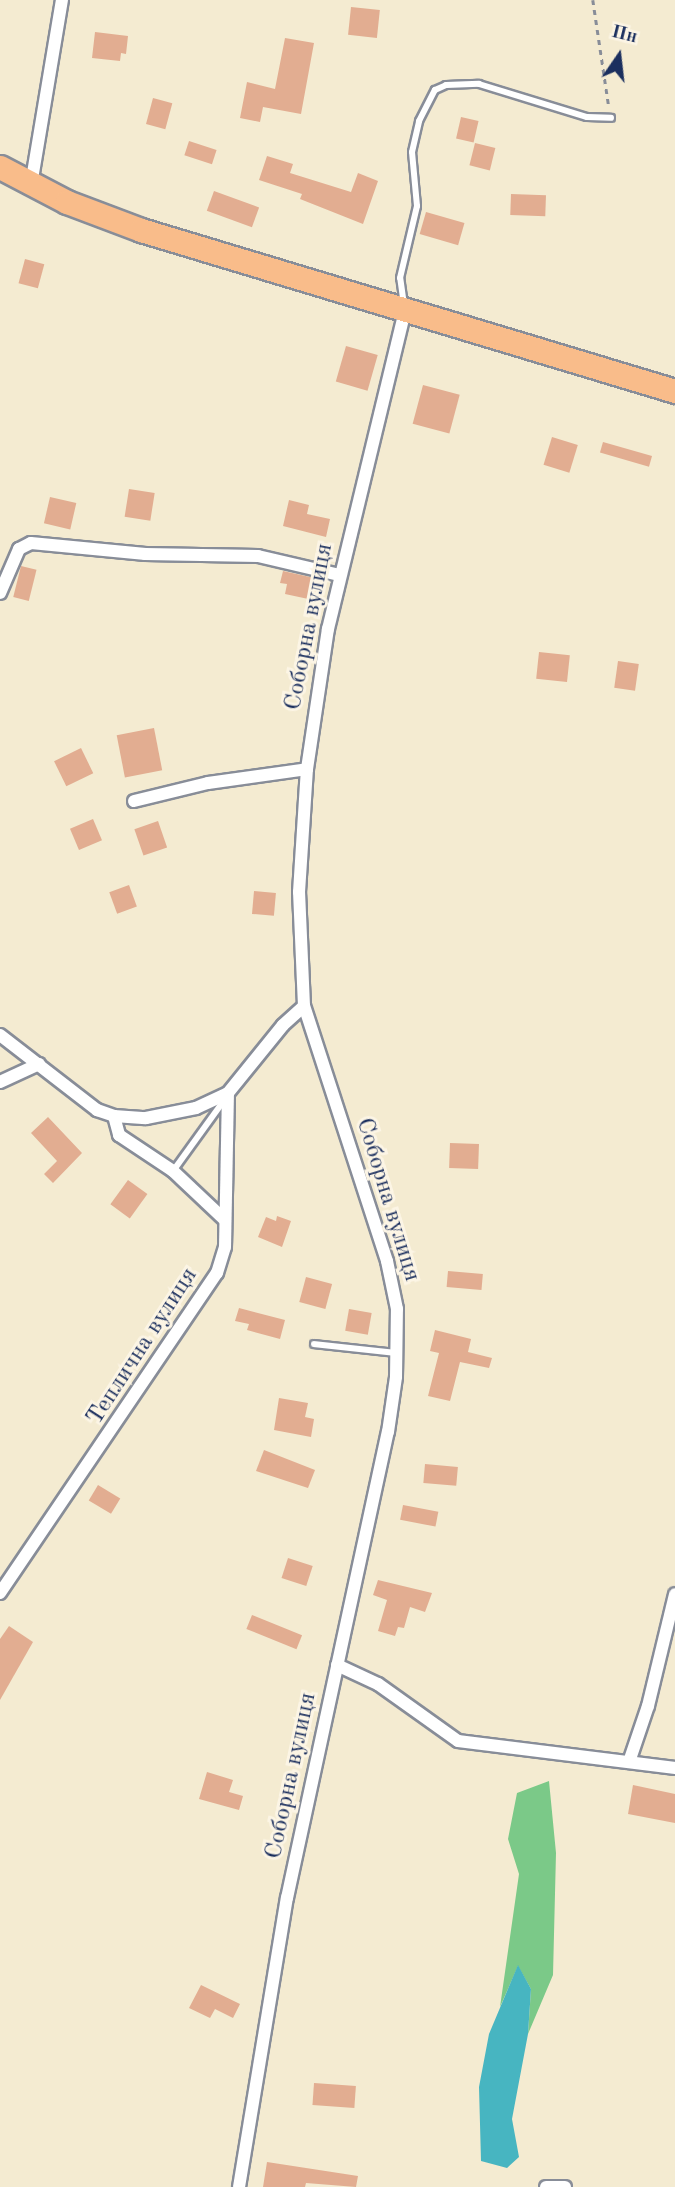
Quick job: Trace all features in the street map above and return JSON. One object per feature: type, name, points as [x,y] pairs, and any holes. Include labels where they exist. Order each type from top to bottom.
[{"type":"highway","points":[[0,167],[31,185],[141,230],[675,391]]},
{"type":"street","points":[[31,185],[62,0]]},
{"type":"street","name":"Соборна вулиця","points":[[239,2187],[280,1935],[388,1432],[398,1353],[397,1309],[387,1261],[304,1006],[299,892],[307,769],[339,575],[405,310]]},
{"type":"street","points":[[0,593],[19,550],[31,543],[145,554],[258,556],[339,575]]},
{"type":"street","points":[[134,801],[208,783],[307,769]]},
{"type":"street","points":[[0,1035],[90,1105],[114,1116],[181,1112],[228,1093],[283,1025],[304,1006]]},
{"type":"street","points":[[0,1082],[39,1064]]},
{"type":"street","name":"Теплична вулиця","points":[[0,1593],[207,1291],[221,1262],[225,1220],[228,1093]]},
{"type":"street","points":[[114,1116],[119,1135],[173,1171],[225,1220]]},
{"type":"street","points":[[629,1762],[648,1706],[675,1594]]},
{"type":"street","points":[[337,1665],[378,1684],[458,1741],[675,1768]]},
{"type":"street","points":[[546,2187],[565,2187]]},
{"type":"lane","points":[[405,310],[400,278],[416,206],[412,152],[419,121],[435,90],[446,85],[479,84],[587,117],[611,118]]},
{"type":"lane","points":[[173,1171],[228,1093]]},
{"type":"lane","points":[[314,1345],[398,1353]]},
{"type":"path","points":[[593,0],[611,118]]},
{"type":"green space","points":[[549,1781],[556,1853],[553,1975],[528,2034],[531,1989],[518,1966],[500,2007],[519,1874],[508,1839],[517,1793]]},
{"type":"water","points":[[518,1965],[531,1989],[528,2034],[512,2119],[519,2157],[507,2168],[481,2161],[479,2087],[489,2034]]},
{"type":"building","points":[[351,7],[380,10],[377,38],[348,35]]},
{"type":"building","points":[[95,32],[128,36],[126,54],[121,53],[120,61],[92,58]]},
{"type":"building","points":[[285,38],[314,43],[301,114],[263,107],[260,122],[240,118],[247,82],[275,89]]},
{"type":"building","points":[[153,98],[172,103],[165,129],[146,124]]},
{"type":"building","points":[[461,117],[479,121],[474,142],[456,138]]},
{"type":"building","points":[[189,141],[217,150],[212,164],[184,155]]},
{"type":"building","points":[[475,143],[495,148],[490,170],[469,165]]},
{"type":"building","points":[[267,156],[293,164],[290,173],[351,192],[358,173],[378,181],[363,224],[300,199],[302,194],[259,180]]},
{"type":"building","points":[[214,191],[259,207],[252,227],[207,211]]},
{"type":"building","points":[[511,194],[546,195],[545,216],[510,215]]},
{"type":"building","points":[[426,212],[464,223],[458,245],[420,234]]},
{"type":"building","points":[[25,259],[44,264],[38,288],[19,283]]},
{"type":"building","points":[[346,346],[378,355],[368,391],[336,382]]},
{"type":"building","points":[[423,385],[460,395],[449,433],[413,424]]},
{"type":"building","points":[[552,437],[578,445],[569,473],[544,465]]},
{"type":"building","points":[[603,442],[652,456],[649,467],[600,453]]},
{"type":"building","points":[[129,489],[155,493],[150,521],[125,517]]},
{"type":"building","points":[[50,497],[76,503],[70,529],[44,523]]},
{"type":"building","points":[[289,500],[309,505],[307,514],[330,519],[326,537],[283,526]]},
{"type":"building","points":[[21,566],[37,570],[29,601],[13,597]]},
{"type":"building","points":[[283,571],[319,579],[313,600],[285,594],[287,584],[280,583]]},
{"type":"building","points":[[539,652],[570,655],[567,682],[536,679]]},
{"type":"building","points":[[618,661],[639,664],[635,691],[614,688]]},
{"type":"building","points":[[154,728],[162,770],[125,777],[117,735]]},
{"type":"building","points":[[81,748],[93,773],[66,786],[54,761]]},
{"type":"building","points":[[93,819],[102,840],[79,850],[70,829]]},
{"type":"building","points":[[158,821],[167,847],[143,856],[134,829]]},
{"type":"building","points":[[129,885],[137,907],[117,914],[109,892]]},
{"type":"building","points":[[254,891],[276,893],[274,916],[252,914]]},
{"type":"building","points":[[48,1117],[82,1153],[53,1183],[44,1174],[57,1161],[31,1133]]},
{"type":"building","points":[[450,1143],[479,1144],[478,1169],[449,1168]]},
{"type":"building","points":[[128,1180],[147,1194],[130,1218],[110,1204]]},
{"type":"building","points":[[277,1216],[291,1221],[282,1247],[258,1237],[266,1217],[276,1221]]},
{"type":"building","points":[[448,1271],[483,1274],[481,1290],[447,1287]]},
{"type":"building","points":[[306,1277],[332,1284],[325,1309],[299,1302]]},
{"type":"building","points":[[239,1308],[285,1320],[280,1339],[247,1330],[249,1324],[235,1321]]},
{"type":"building","points":[[349,1309],[372,1313],[368,1335],[345,1331]]},
{"type":"building","points":[[435,1330],[471,1339],[468,1352],[492,1358],[489,1368],[460,1362],[450,1401],[428,1396],[439,1353],[430,1351]]},
{"type":"building","points":[[279,1398],[308,1403],[305,1417],[314,1419],[311,1437],[274,1430]]},
{"type":"building","points":[[264,1450],[315,1470],[308,1488],[256,1471]]},
{"type":"building","points":[[425,1464],[458,1467],[456,1486],[423,1483]]},
{"type":"building","points":[[98,1485],[120,1498],[111,1514],[89,1500]]},
{"type":"building","points":[[403,1505],[438,1512],[435,1527],[400,1520]]},
{"type":"building","points":[[288,1558],[313,1566],[306,1586],[282,1578]]},
{"type":"building","points":[[378,1580],[432,1593],[425,1612],[410,1607],[404,1628],[398,1627],[395,1636],[378,1631],[387,1600],[373,1595]]},
{"type":"building","points":[[252,1615],[302,1635],[296,1649],[246,1629]]},
{"type":"building","points":[[9,1626],[33,1642],[0,1700],[0,1639]]},
{"type":"building","points":[[207,1772],[233,1780],[229,1792],[243,1796],[239,1810],[199,1799]]},
{"type":"building","points":[[633,1785],[675,1794],[675,1823],[628,1814]]},
{"type":"building","points":[[201,1985],[240,2004],[233,2018],[215,2009],[210,2018],[189,2008]]},
{"type":"building","points":[[314,2083],[356,2086],[354,2108],[312,2105]]},
{"type":"building","points":[[267,2162],[358,2176],[356,2187],[306,2183],[305,2187],[263,2187]]}]
